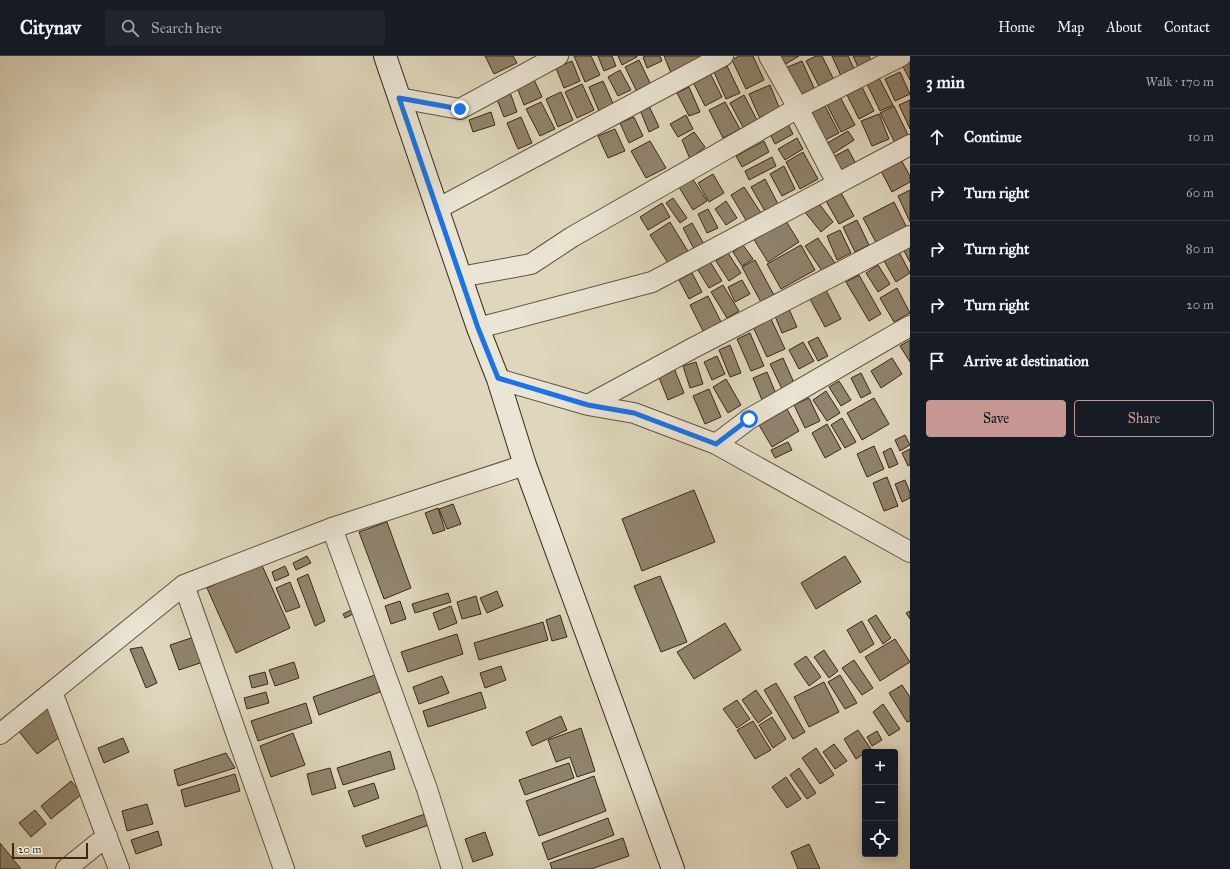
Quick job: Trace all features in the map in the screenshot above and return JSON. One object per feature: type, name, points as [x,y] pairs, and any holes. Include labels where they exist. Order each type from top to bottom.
[{"type":"main road","points":[[385,56],[460,277],[498,378],[526,465],[673,869]]},
{"type":"street","points":[[399,98],[460,109],[558,56]]},
{"type":"street","points":[[437,209],[723,56]]},
{"type":"street","points":[[769,56],[837,183]]},
{"type":"street","points":[[460,277],[531,264],[572,237],[798,108],[901,56]]},
{"type":"street","points":[[478,328],[652,282],[910,145]]},
{"type":"street","points":[[588,405],[693,348],[910,236]]},
{"type":"street","points":[[716,444],[749,419],[910,326]]},
{"type":"street","points":[[498,378],[588,405],[634,413],[716,444],[910,552]]},
{"type":"street","points":[[0,734],[184,585],[332,528],[526,465]]},
{"type":"street","points":[[332,528],[427,789],[452,869]]},
{"type":"street","points":[[184,585],[284,869]]},
{"type":"street","points":[[52,692],[119,869]]},
{"type":"street","points":[[66,869],[107,836]]},
{"type":"building","points":[[485,56],[513,56],[517,63],[494,74]]},
{"type":"building","points":[[574,56],[591,56],[600,75],[585,82]]},
{"type":"building","points":[[598,56],[612,56],[616,66],[604,71]]},
{"type":"building","points":[[618,56],[637,56],[637,57],[622,65]]},
{"type":"building","points":[[660,56],[662,61],[647,68],[643,57]]},
{"type":"building","points":[[664,56],[704,56],[671,73]]},
{"type":"building","points":[[739,56],[753,56],[764,80],[746,89],[732,60]]},
{"type":"building","points":[[779,56],[799,56],[784,65]]},
{"type":"building","points":[[816,56],[822,56],[835,82],[821,90],[806,61]]},
{"type":"building","points":[[832,56],[848,56],[855,71],[842,78]]},
{"type":"building","points":[[853,56],[869,56],[872,63],[859,69]]},
{"type":"building","points":[[910,59],[910,80],[901,63]]},
{"type":"building","points":[[639,60],[651,85],[637,92],[625,67]]},
{"type":"building","points":[[572,61],[580,81],[564,88],[556,68]]},
{"type":"building","points":[[802,61],[815,90],[796,98],[783,69]]},
{"type":"building","points":[[727,66],[740,93],[726,99],[714,72]]},
{"type":"building","points":[[620,70],[631,90],[618,96],[608,77]]},
{"type":"building","points":[[709,71],[722,97],[705,106],[692,80]]},
{"type":"building","points":[[900,72],[910,94],[895,101],[885,79]]},
{"type":"building","points":[[531,73],[542,97],[524,105],[514,80]]},
{"type":"building","points":[[879,78],[893,105],[880,111],[867,84]]},
{"type":"building","points":[[603,81],[616,110],[601,116],[589,87]]},
{"type":"building","points":[[582,84],[594,110],[577,118],[565,92]]},
{"type":"building","points":[[770,85],[781,112],[761,121],[749,94]]},
{"type":"building","points":[[689,87],[700,112],[689,116],[677,93]]},
{"type":"building","points":[[862,87],[874,111],[859,119],[847,95]]},
{"type":"building","points":[[510,92],[517,112],[504,117],[496,97]]},
{"type":"building","points":[[561,92],[573,120],[558,127],[546,99]]},
{"type":"building","points":[[744,95],[758,122],[744,129],[730,103]]},
{"type":"building","points":[[840,97],[855,125],[841,132],[826,103]]},
{"type":"building","points":[[910,100],[910,129],[899,105]]},
{"type":"building","points":[[541,102],[555,129],[540,136],[526,109]]},
{"type":"building","points":[[725,102],[740,129],[723,138],[709,110]]},
{"type":"building","points":[[649,106],[659,127],[649,132],[640,110]]},
{"type":"building","points":[[825,106],[839,133],[823,141],[809,114]]},
{"type":"building","points":[[894,106],[910,139],[896,145],[880,113]]},
{"type":"building","points":[[491,112],[495,125],[473,132],[469,120]]},
{"type":"building","points":[[879,114],[889,139],[872,146],[861,121]]},
{"type":"building","points":[[686,115],[693,129],[678,137],[670,124]]},
{"type":"building","points":[[521,117],[532,143],[518,149],[507,123]]},
{"type":"building","points":[[634,117],[643,136],[629,143],[620,123]]},
{"type":"building","points":[[788,124],[793,134],[775,144],[770,134]]},
{"type":"building","points":[[615,129],[625,151],[608,158],[598,136]]},
{"type":"building","points":[[848,131],[854,140],[831,155],[824,145]]},
{"type":"building","points":[[694,132],[705,147],[690,159],[682,140]]},
{"type":"building","points":[[797,138],[803,149],[785,160],[778,149]]},
{"type":"building","points":[[650,141],[666,168],[646,178],[631,151]]},
{"type":"building","points":[[764,141],[769,152],[742,167],[736,156]]},
{"type":"building","points":[[848,149],[856,164],[841,171],[833,157]]},
{"type":"building","points":[[803,152],[818,179],[800,189],[786,162]]},
{"type":"building","points":[[772,157],[776,166],[749,180],[745,171]]},
{"type":"building","points":[[900,158],[910,176],[910,182],[892,192],[880,169]]},
{"type":"building","points":[[784,166],[795,189],[782,196],[770,174]]},
{"type":"building","points":[[713,174],[724,193],[709,202],[698,183]]},
{"type":"building","points":[[690,175],[707,201],[693,210],[677,184]]},
{"type":"building","points":[[765,179],[779,206],[766,213],[751,187]]},
{"type":"building","points":[[744,187],[761,213],[747,222],[731,195]]},
{"type":"building","points":[[910,190],[910,222],[898,196]]},
{"type":"building","points":[[840,191],[854,216],[839,224],[825,199]]},
{"type":"building","points":[[673,198],[687,218],[680,223],[666,203]]},
{"type":"building","points":[[726,201],[737,218],[726,225],[715,209]]},
{"type":"building","points":[[817,201],[833,222],[821,232],[804,211]]},
{"type":"building","points":[[894,202],[909,232],[879,248],[863,218]]},
{"type":"building","points":[[662,203],[670,217],[648,230],[640,217]]},
{"type":"building","points":[[708,209],[718,228],[707,233],[698,214]]},
{"type":"building","points":[[784,218],[799,242],[768,262],[753,238]]},
{"type":"building","points":[[857,220],[869,245],[855,252],[843,227]]},
{"type":"building","points":[[670,222],[689,253],[670,266],[650,235]]},
{"type":"building","points":[[692,223],[704,244],[694,249],[683,228]]},
{"type":"building","points":[[840,230],[851,253],[837,260],[827,236]]},
{"type":"building","points":[[818,238],[835,263],[822,271],[805,246]]},
{"type":"building","points":[[743,245],[753,259],[742,266],[733,252]]},
{"type":"building","points":[[801,245],[815,270],[781,289],[767,264]]},
{"type":"building","points":[[910,245],[910,262],[903,249]]},
{"type":"building","points":[[898,250],[910,273],[896,282],[883,259]]},
{"type":"building","points":[[728,253],[741,273],[729,281],[716,261]]},
{"type":"building","points":[[707,257],[722,281],[709,288],[695,265]]},
{"type":"building","points":[[755,260],[775,297],[762,304],[742,267]]},
{"type":"building","points":[[878,265],[890,284],[878,292],[866,273]]},
{"type":"building","points":[[692,273],[702,292],[689,299],[679,280]]},
{"type":"building","points":[[859,275],[881,314],[869,321],[846,282]]},
{"type":"building","points":[[742,280],[750,294],[735,302],[728,287]]},
{"type":"building","points":[[723,285],[739,311],[727,318],[711,292]]},
{"type":"building","points":[[897,288],[910,313],[894,322],[880,298]]},
{"type":"building","points":[[826,290],[841,319],[825,327],[810,299]]},
{"type":"building","points":[[708,296],[722,324],[704,333],[690,305]]},
{"type":"building","points":[[789,309],[797,327],[782,333],[775,316]]},
{"type":"building","points":[[771,319],[785,349],[767,357],[753,327]]},
{"type":"building","points":[[750,333],[764,366],[751,371],[737,339]]},
{"type":"building","points":[[818,337],[828,356],[818,361],[808,342]]},
{"type":"building","points":[[910,340],[910,362],[900,346]]},
{"type":"building","points":[[803,342],[814,361],[799,369],[789,350]]},
{"type":"building","points":[[730,345],[741,373],[730,377],[719,350]]},
{"type":"building","points":[[717,356],[725,374],[712,380],[704,362]]},
{"type":"building","points":[[783,358],[795,385],[783,391],[770,364]]},
{"type":"building","points":[[892,358],[902,374],[881,388],[871,371]]},
{"type":"building","points":[[696,362],[703,384],[690,388],[683,366]]},
{"type":"building","points":[[674,368],[684,393],[668,400],[658,375]]},
{"type":"building","points":[[767,372],[776,394],[762,400],[753,378]]},
{"type":"building","points":[[861,373],[871,393],[861,398],[851,378]]},
{"type":"building","points":[[726,379],[741,405],[728,413],[713,387]]},
{"type":"building","points":[[839,381],[851,400],[841,406],[829,387]]},
{"type":"building","points":[[709,389],[721,417],[705,424],[693,396]]},
{"type":"building","points":[[826,391],[840,413],[827,421],[813,400]]},
{"type":"building","points":[[809,398],[820,421],[805,428],[794,405]]},
{"type":"building","points":[[874,398],[889,424],[862,440],[847,413]]},
{"type":"building","points":[[787,409],[799,431],[772,447],[759,425]]},
{"type":"building","points":[[842,418],[856,442],[845,448],[831,425]]},
{"type":"building","points":[[827,424],[841,449],[825,458],[812,433]]},
{"type":"building","points":[[905,435],[910,445],[900,451],[895,440]]},
{"type":"building","points":[[788,442],[792,450],[775,458],[771,450]]},
{"type":"building","points":[[874,446],[884,469],[867,477],[857,454]]},
{"type":"building","points":[[891,448],[898,464],[889,468],[883,452]]},
{"type":"building","points":[[910,449],[910,465],[908,466],[902,453]]},
{"type":"building","points":[[887,477],[898,506],[884,511],[873,483]]},
{"type":"building","points":[[905,480],[910,492],[910,498],[902,502],[895,484]]},
{"type":"building","points":[[694,490],[715,542],[642,571],[622,519]]},
{"type":"building","points":[[453,504],[461,524],[447,529],[439,509]]},
{"type":"building","points":[[438,508],[445,530],[433,534],[425,513]]},
{"type":"building","points":[[387,522],[411,588],[384,599],[359,532]]},
{"type":"building","points":[[307,556],[311,563],[296,570],[293,563]]},
{"type":"building","points":[[845,556],[861,582],[816,609],[801,583]]},
{"type":"building","points":[[261,563],[290,628],[236,653],[207,588]]},
{"type":"building","points":[[285,566],[289,575],[275,581],[272,572]]},
{"type":"building","points":[[308,574],[325,621],[315,626],[297,579]]},
{"type":"building","points":[[660,576],[687,642],[661,652],[634,586]]},
{"type":"building","points":[[290,582],[300,607],[286,612],[276,588]]},
{"type":"building","points":[[497,591],[503,606],[487,613],[480,598]]},
{"type":"building","points":[[448,593],[451,602],[415,613],[412,604]]},
{"type":"building","points":[[476,596],[481,614],[462,619],[457,602]]},
{"type":"building","points":[[400,601],[406,619],[391,624],[385,606]]},
{"type":"building","points":[[451,606],[457,623],[439,630],[433,613]]},
{"type":"building","points":[[351,610],[353,614],[345,618],[343,614]]},
{"type":"building","points":[[910,611],[910,619],[906,613]]},
{"type":"building","points":[[560,615],[567,637],[552,641],[546,620]]},
{"type":"building","points":[[876,615],[891,638],[883,644],[868,620]]},
{"type":"building","points":[[862,621],[874,644],[860,653],[847,630]]},
{"type":"building","points":[[543,622],[548,640],[479,660],[474,643]]},
{"type":"building","points":[[725,623],[741,650],[694,679],[677,652]]},
{"type":"building","points":[[457,634],[463,654],[408,672],[401,652]]},
{"type":"building","points":[[194,637],[203,662],[179,670],[170,645]]},
{"type":"building","points":[[895,639],[910,662],[880,681],[865,657]]},
{"type":"building","points":[[142,647],[157,683],[146,688],[130,649]]},
{"type":"building","points":[[824,650],[838,671],[829,678],[814,657]]},
{"type":"building","points":[[806,656],[821,677],[809,686],[794,664]]},
{"type":"building","points":[[854,660],[873,688],[862,695],[842,668]]},
{"type":"building","points":[[294,662],[299,678],[275,686],[269,670]]},
{"type":"building","points":[[501,666],[506,680],[485,688],[480,673]]},
{"type":"building","points":[[265,672],[268,684],[252,688],[249,676]]},
{"type":"building","points":[[375,675],[380,692],[319,715],[313,697]]},
{"type":"building","points":[[840,675],[857,703],[845,709],[828,682]]},
{"type":"building","points":[[442,676],[449,693],[419,704],[413,687]]},
{"type":"building","points":[[824,682],[839,712],[809,727],[794,697]]},
{"type":"building","points":[[776,683],[805,732],[793,739],[764,690]]},
{"type":"building","points":[[902,685],[910,697],[910,721],[907,722],[889,693]]},
{"type":"building","points":[[756,690],[772,713],[758,723],[742,700]]},
{"type":"building","points":[[266,692],[269,703],[247,709],[244,698]]},
{"type":"building","points":[[481,692],[486,708],[428,727],[423,711]]},
{"type":"building","points":[[737,700],[750,719],[737,728],[723,709]]},
{"type":"building","points":[[306,703],[312,723],[258,741],[251,721]]},
{"type":"building","points":[[883,704],[900,729],[889,736],[873,712]]},
{"type":"building","points":[[48,705],[61,736],[37,754],[17,729]]},
{"type":"building","points":[[561,716],[567,730],[532,746],[526,732]]},
{"type":"building","points":[[772,717],[786,739],[773,748],[759,725]]},
{"type":"building","points":[[753,721],[771,750],[755,759],[737,730]]},
{"type":"building","points":[[581,728],[595,771],[577,777],[570,757],[556,762],[548,740]]},
{"type":"building","points":[[858,730],[871,749],[862,749],[862,755],[856,759],[844,739]]},
{"type":"building","points":[[877,731],[882,740],[872,746],[867,737]]},
{"type":"building","points":[[293,733],[305,765],[271,777],[260,746]]},
{"type":"building","points":[[123,738],[129,752],[104,763],[98,748]]},
{"type":"building","points":[[834,744],[847,761],[835,769],[823,752]]},
{"type":"building","points":[[816,748],[834,775],[820,784],[802,758]]},
{"type":"building","points":[[390,751],[395,769],[343,785],[337,768]]},
{"type":"building","points":[[226,753],[235,768],[178,786],[174,770]]},
{"type":"building","points":[[569,763],[574,778],[525,795],[519,780]]},
{"type":"building","points":[[330,768],[336,788],[312,795],[307,774]]},
{"type":"building","points":[[799,768],[816,793],[807,799],[790,775]]},
{"type":"building","points":[[235,774],[240,791],[185,807],[181,790]]},
{"type":"building","points":[[594,776],[606,811],[539,836],[526,801]]},
{"type":"building","points":[[786,777],[801,799],[787,808],[772,787]]},
{"type":"building","points":[[71,781],[82,794],[51,819],[41,806]]},
{"type":"building","points":[[374,783],[379,798],[354,807],[348,791]]},
{"type":"building","points":[[147,804],[153,824],[127,831],[122,811]]},
{"type":"building","points":[[35,810],[46,824],[31,837],[19,823]]},
{"type":"building","points":[[425,814],[429,825],[366,847],[362,836]]},
{"type":"building","points":[[608,818],[614,835],[548,860],[542,843]]},
{"type":"building","points":[[158,831],[162,845],[136,854],[131,840]]},
{"type":"building","points":[[485,832],[493,855],[473,862],[465,839]]},
{"type":"building","points":[[623,838],[629,856],[591,869],[552,869],[550,863]]},
{"type":"building","points":[[0,843],[21,869],[0,869]]},
{"type":"building","points":[[809,844],[820,869],[798,869],[791,852]]},
{"type":"route","points":[[460,109],[399,98],[478,328],[498,378],[588,405],[634,413],[716,444],[749,419]]}]
